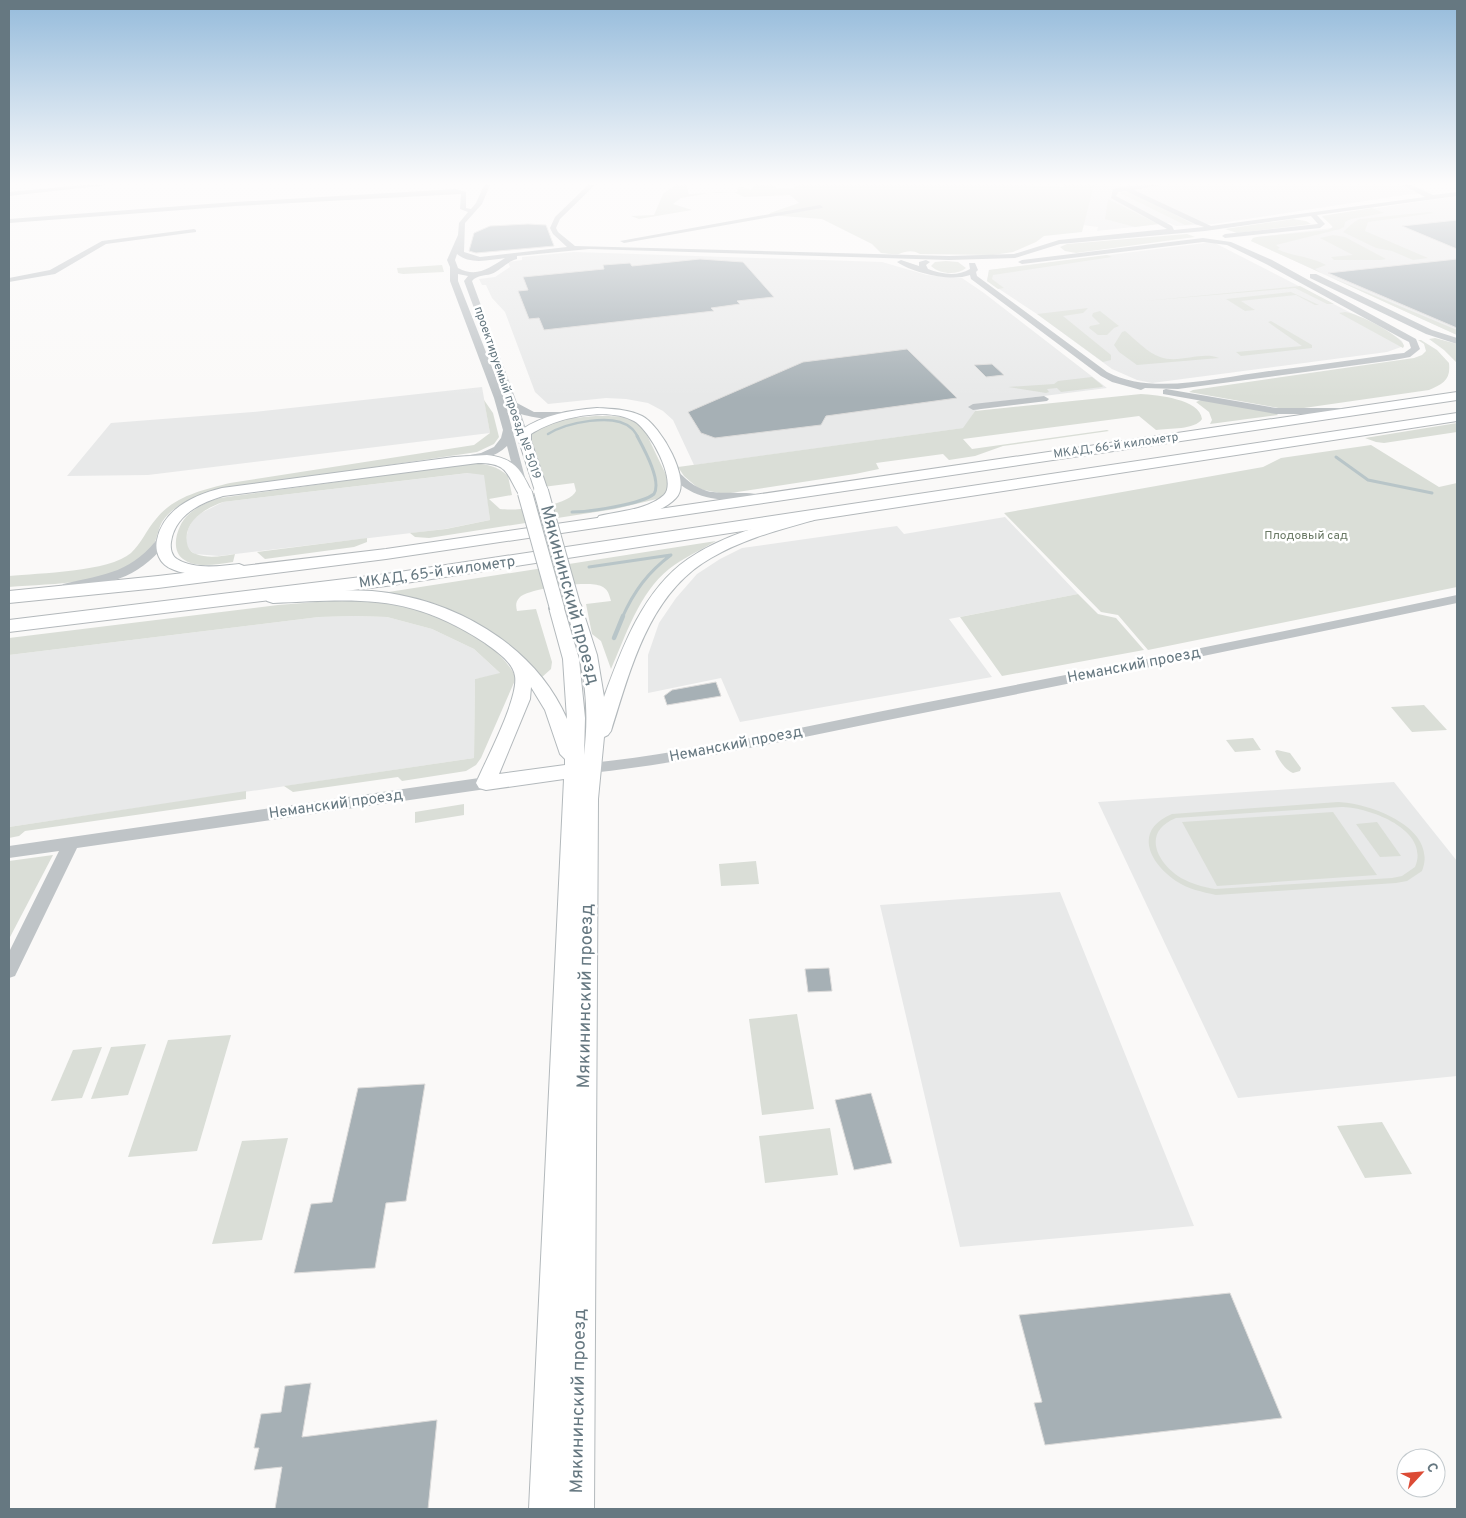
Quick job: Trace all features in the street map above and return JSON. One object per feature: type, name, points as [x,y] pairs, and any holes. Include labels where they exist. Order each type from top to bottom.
[{"type":"highway","name":"МКАД, 66-й километр","points":[[775,497],[1457,396]]},
{"type":"highway","name":"МКАД, 66-й километр","points":[[864,508],[1457,417]]},
{"type":"highway","name":"МКАД, 65-й километр","points":[[15,597],[273,568],[562,529],[775,497]]},
{"type":"highway","name":"МКАД, 65-й километр","points":[[9,626],[386,580],[864,508]]},
{"type":"main road","points":[[525,441],[525,433],[532,427],[570,415],[622,413],[640,420],[651,430],[672,471],[676,488],[673,494],[664,501],[624,515],[562,529]]},
{"type":"main road","name":"проектируемый проезд № 5019","points":[[525,441],[541,491]]},
{"type":"main road","name":"Мякининский проезд","points":[[165,536],[171,522],[179,512],[199,499],[216,493],[454,460],[502,462],[510,466],[516,473],[525,493],[565,606],[589,656],[596,705],[586,763],[546,1509]]},
{"type":"main road","name":"Мякининский проезд","points":[[541,491],[565,606],[575,689],[576,718],[586,763],[588,799],[577,1509]]},
{"type":"main road","points":[[244,598],[372,596],[408,602],[444,612],[491,640],[518,663],[540,687],[550,702],[565,739],[586,763],[635,642],[650,611],[674,578],[692,563],[728,544],[812,516]]},
{"type":"main road","points":[[165,536],[163,548],[165,556],[172,563],[199,569],[273,568]]},
{"type":"main road","points":[[486,783],[524,689],[524,676],[518,663]]},
{"type":"main road","points":[[575,689],[583,703],[596,705],[606,702],[615,694]]},
{"type":"main road","name":"Неманский проезд","points":[[486,783],[586,763]]},
{"type":"street","points":[[9,280],[34,277],[52,272],[80,256]]},
{"type":"street","name":"проектируемый проезд № 5019","points":[[453,256],[451,260],[454,268],[454,281],[499,398],[525,493]]},
{"type":"street","points":[[464,256],[493,261],[498,265]]},
{"type":"street","points":[[498,256],[462,261],[454,268],[466,274],[480,273],[491,271],[509,258],[525,256]]},
{"type":"street","points":[[777,256],[886,260],[914,265],[935,274],[950,276],[964,275],[976,269]]},
{"type":"street","points":[[862,256],[945,258],[1016,256]]},
{"type":"street","points":[[999,265],[1076,256]]},
{"type":"street","points":[[1132,385],[1178,386],[1407,355],[1416,349],[1413,341],[1256,256]]},
{"type":"street","points":[[1275,256],[1386,311],[1437,335],[1457,342]]},
{"type":"street","points":[[925,270],[922,267],[924,262],[945,258],[965,261],[976,269]]},
{"type":"street","points":[[976,269],[974,277],[1104,374],[1132,385],[1276,411],[1317,412],[1380,407]]},
{"type":"street","name":"проектируемый проезд № 5019","points":[[480,273],[472,276],[468,281],[525,441]]},
{"type":"street","points":[[1347,306],[1362,305],[1386,311]]},
{"type":"street","points":[[1366,316],[1364,312],[1370,310],[1386,311]]},
{"type":"street","points":[[973,407],[1044,399]]},
{"type":"street","points":[[513,404],[530,414],[570,415]]},
{"type":"street","points":[[454,460],[474,458],[498,450],[507,439],[508,431]]},
{"type":"street","points":[[672,471],[686,487],[709,496],[775,497]]},
{"type":"street","points":[[15,597],[108,578],[127,572],[148,558],[165,536]]},
{"type":"street","name":"Неманский проезд","points":[[586,763],[646,762],[796,734],[1216,650],[1457,598]]},
{"type":"street","name":"Неманский проезд","points":[[9,852],[486,783]]},
{"type":"street","points":[[9,970],[71,843]]},
{"type":"shaded area","points":[[692,256],[882,262],[927,275],[962,278],[1107,388],[979,404],[982,408],[975,411],[964,428],[694,465],[673,420],[663,411],[648,403],[606,398],[548,404],[535,392],[505,312],[492,298],[486,285],[482,285],[479,279],[495,277],[510,267],[508,262],[522,260],[522,257]]},
{"type":"shaded area","points":[[1102,256],[1240,256],[1390,333],[1402,341],[1404,346],[1387,352],[1152,383],[1137,380],[1112,369],[1037,314],[987,281],[989,270]]},
{"type":"shaded area","points":[[1284,256],[1457,256],[1457,335]]},
{"type":"shaded area","points":[[482,387],[490,433],[148,475],[67,476],[111,423],[253,412]]},
{"type":"shaded area","points":[[477,472],[485,475],[490,520],[445,529],[219,556],[195,554],[188,549],[186,540],[188,529],[193,520],[201,513],[223,502]]},
{"type":"shaded area","points":[[1005,517],[1078,594],[949,619],[992,677],[740,722],[721,678],[648,693],[648,655],[659,623],[676,598],[697,574],[742,548],[897,526],[904,534]]},
{"type":"shaded area","points":[[319,617],[387,617],[432,629],[474,649],[501,674],[475,679],[474,758],[9,827],[9,655]]},
{"type":"shaded area","points":[[1394,782],[1457,861],[1457,1076],[1238,1098],[1098,802]]},
{"type":"shaded area","points":[[1060,892],[1194,1226],[960,1247],[880,905]]},
{"type":"green space","points":[[1100,256],[1112,257],[993,275],[992,279],[1004,288],[998,289],[987,281],[989,270]]},
{"type":"green space","points":[[1284,256],[1299,256],[1326,265],[1315,269],[1322,273]]},
{"type":"green space","points":[[1380,256],[1386,259],[1334,260],[1331,257]]},
{"type":"green space","points":[[1403,256],[1423,256],[1428,258],[1413,260]]},
{"type":"green space","points":[[935,262],[958,262],[966,268],[962,271],[948,273],[934,269],[931,266]]},
{"type":"green space","points":[[442,265],[444,272],[403,274],[398,273],[397,268]]},
{"type":"green space","points":[[1327,276],[1457,330],[1457,335]]},
{"type":"green space","points":[[1300,286],[1334,304],[1327,304],[1295,288],[1144,301]]},
{"type":"green space","points":[[1291,292],[1319,305],[1315,305],[1296,295],[1241,301],[1255,310],[1245,311],[1226,299]]},
{"type":"green space","points":[[1088,308],[1083,313],[1063,316],[1111,355],[1111,360],[1103,362],[1037,314]]},
{"type":"green space","points":[[1100,311],[1119,326],[1107,335],[1098,335],[1089,328],[1090,326],[1100,324],[1092,316],[1093,313]]},
{"type":"green space","points":[[1345,312],[1368,320],[1387,331],[1401,341],[1404,346],[1403,348],[1339,313]]},
{"type":"green space","points":[[1271,321],[1312,345],[1312,348],[1241,356],[1236,352],[1302,346],[1268,322]]},
{"type":"green space","points":[[1125,331],[1146,349],[1160,357],[1175,359],[1212,356],[1219,358],[1137,365],[1119,352],[1114,345],[1122,332]]},
{"type":"green space","points":[[1435,338],[1457,344],[1457,363],[1429,339]]},
{"type":"green space","points":[[1418,340],[1437,350],[1449,363],[1449,374],[1445,381],[1429,390],[1290,410],[1189,392],[1414,358],[1426,351],[1424,344]]},
{"type":"green space","points":[[1092,377],[1103,386],[1061,392],[1057,388],[1047,389],[1049,392],[1046,393],[1008,387],[1054,384],[1058,381]]},
{"type":"green space","points":[[1141,394],[1177,399],[1194,407],[1202,419],[1199,423],[1188,427],[1156,430],[1139,416],[963,439],[972,449],[1109,431],[1003,446],[975,456],[949,460],[943,454],[876,463],[879,469],[724,494],[699,489],[684,476],[678,467],[963,428],[975,411]]},
{"type":"green space","points":[[484,400],[493,413],[499,437],[494,444],[477,452],[213,491],[191,499],[172,511],[162,522],[150,550],[136,562],[120,570],[102,576],[65,583],[9,587],[9,576],[91,568],[121,559],[135,549],[163,511],[180,499],[199,491],[230,483],[474,445],[490,433]]},
{"type":"green space","points":[[1201,400],[1276,413],[1278,415],[1210,424],[1212,420],[1209,412],[1196,402]]},
{"type":"green space","points":[[616,416],[628,419],[639,424],[644,429],[668,479],[668,493],[661,498],[615,509],[429,538],[415,537],[410,533],[446,529],[490,520],[484,475],[468,473],[223,502],[197,516],[189,528],[187,543],[191,551],[201,556],[216,557],[235,554],[233,562],[207,565],[194,564],[183,559],[176,549],[177,536],[181,523],[185,518],[200,506],[220,498],[466,464],[488,465],[508,476],[512,495],[489,499],[500,509],[541,507],[563,501],[576,491],[574,483],[543,487],[530,441],[530,434],[552,422],[570,418]]},
{"type":"green space","points":[[1457,423],[1457,432],[1384,443],[1365,438]]},
{"type":"green space","name":"Плодовый сад","points":[[1371,445],[1439,487],[1457,483],[1457,587],[1148,650],[1118,615],[1101,612],[1004,513],[1263,467],[1281,458]]},
{"type":"green space","points":[[367,538],[367,542],[354,547],[265,559],[257,552]]},
{"type":"green space","points":[[716,541],[674,565],[649,590],[634,615],[611,669],[601,641],[592,634],[586,604],[611,601],[607,590],[601,586],[594,584],[572,584],[559,586],[535,591],[518,599],[516,604],[517,611],[536,609],[552,662],[551,669],[541,678],[507,644],[470,620],[450,610],[429,603],[382,593]]},
{"type":"green space","points":[[1078,594],[1098,614],[1116,618],[1144,650],[1002,676],[960,617]]},
{"type":"green space","points":[[342,600],[385,601],[425,610],[471,633],[498,654],[509,666],[516,678],[481,758],[476,765],[466,771],[402,781],[398,777],[293,792],[284,786],[474,758],[475,679],[500,673],[474,649],[432,629],[387,617],[319,617],[9,655],[9,638],[278,605]]},
{"type":"green space","points":[[1424,705],[1447,730],[1412,732],[1391,707]]},
{"type":"green space","points":[[1253,738],[1261,750],[1235,752],[1226,740]]},
{"type":"green space","points":[[1275,751],[1290,753],[1301,768],[1300,771],[1293,773],[1287,769],[1278,757]]},
{"type":"green space","points":[[246,791],[246,799],[25,831],[19,836],[9,838],[9,827]]},
{"type":"green space","points":[[1338,802],[1351,803],[1383,813],[1398,821],[1421,842],[1425,856],[1422,871],[1407,881],[1216,895],[1190,888],[1176,881],[1166,874],[1153,856],[1149,847],[1149,837],[1152,829],[1160,821],[1172,814]],"holes":[[[1341,807],[1353,808],[1381,816],[1406,832],[1414,842],[1418,854],[1415,867],[1402,876],[1392,878],[1215,889],[1189,882],[1172,872],[1156,848],[1156,839],[1159,831],[1165,824],[1176,818]]]},
{"type":"green space","points":[[464,804],[464,815],[415,823],[415,812]]},
{"type":"green space","points":[[1333,812],[1377,875],[1217,886],[1182,822]]},
{"type":"green space","points":[[1377,822],[1401,856],[1380,857],[1356,824]]},
{"type":"green space","points":[[53,855],[9,939],[9,861]]},
{"type":"green space","points":[[756,861],[759,884],[721,886],[719,864]]},
{"type":"green space","points":[[797,1014],[814,1109],[762,1115],[749,1019]]},
{"type":"green space","points":[[231,1035],[197,1151],[128,1157],[168,1040]]},
{"type":"green space","points":[[146,1044],[128,1095],[91,1099],[111,1047]]},
{"type":"green space","points":[[102,1047],[82,1098],[51,1101],[73,1050]]},
{"type":"green space","points":[[1382,1122],[1412,1174],[1365,1178],[1337,1126]]},
{"type":"green space","points":[[830,1128],[838,1175],[765,1183],[759,1136]]},
{"type":"green space","points":[[288,1138],[262,1240],[212,1244],[242,1141]]},
{"type":"building","points":[[700,259],[743,262],[774,297],[737,301],[740,304],[711,308],[714,311],[544,330],[539,318],[529,319],[518,291],[528,290],[523,277],[604,269],[603,265],[630,263],[632,266]]},
{"type":"building","points":[[1457,259],[1457,328],[1328,273]]},
{"type":"building","points":[[907,349],[957,398],[826,416],[821,425],[715,438],[701,433],[688,412],[803,362]]},
{"type":"building","points":[[992,364],[1004,375],[986,377],[974,365]]},
{"type":"building","points":[[716,682],[721,696],[667,705],[664,696],[672,690]]},
{"type":"building","points":[[829,968],[832,991],[808,992],[805,969]]},
{"type":"building","points":[[425,1084],[406,1201],[386,1203],[375,1268],[294,1273],[311,1204],[332,1202],[358,1088]]},
{"type":"building","points":[[871,1093],[892,1163],[854,1170],[835,1100]]},
{"type":"building","points":[[1230,1293],[1282,1418],[1045,1445],[1034,1403],[1042,1402],[1019,1315]]},
{"type":"building","points":[[311,1383],[302,1437],[437,1420],[428,1509],[275,1509],[282,1467],[254,1470],[259,1448],[254,1448],[261,1414],[281,1412],[285,1386]]},
{"type":"waterway","points":[[548,434],[566,426],[602,420],[623,423],[632,429],[638,437]]},
{"type":"waterway","points":[[572,512],[590,511],[627,504],[648,498],[654,494],[656,488],[654,473],[637,436]]},
{"type":"waterway","points":[[1336,457],[1368,480],[1432,493]]},
{"type":"waterway","points":[[589,567],[671,555],[655,568],[642,583],[631,599],[622,618]]},
{"type":"waterway","points":[[614,638],[623,616]]}]
